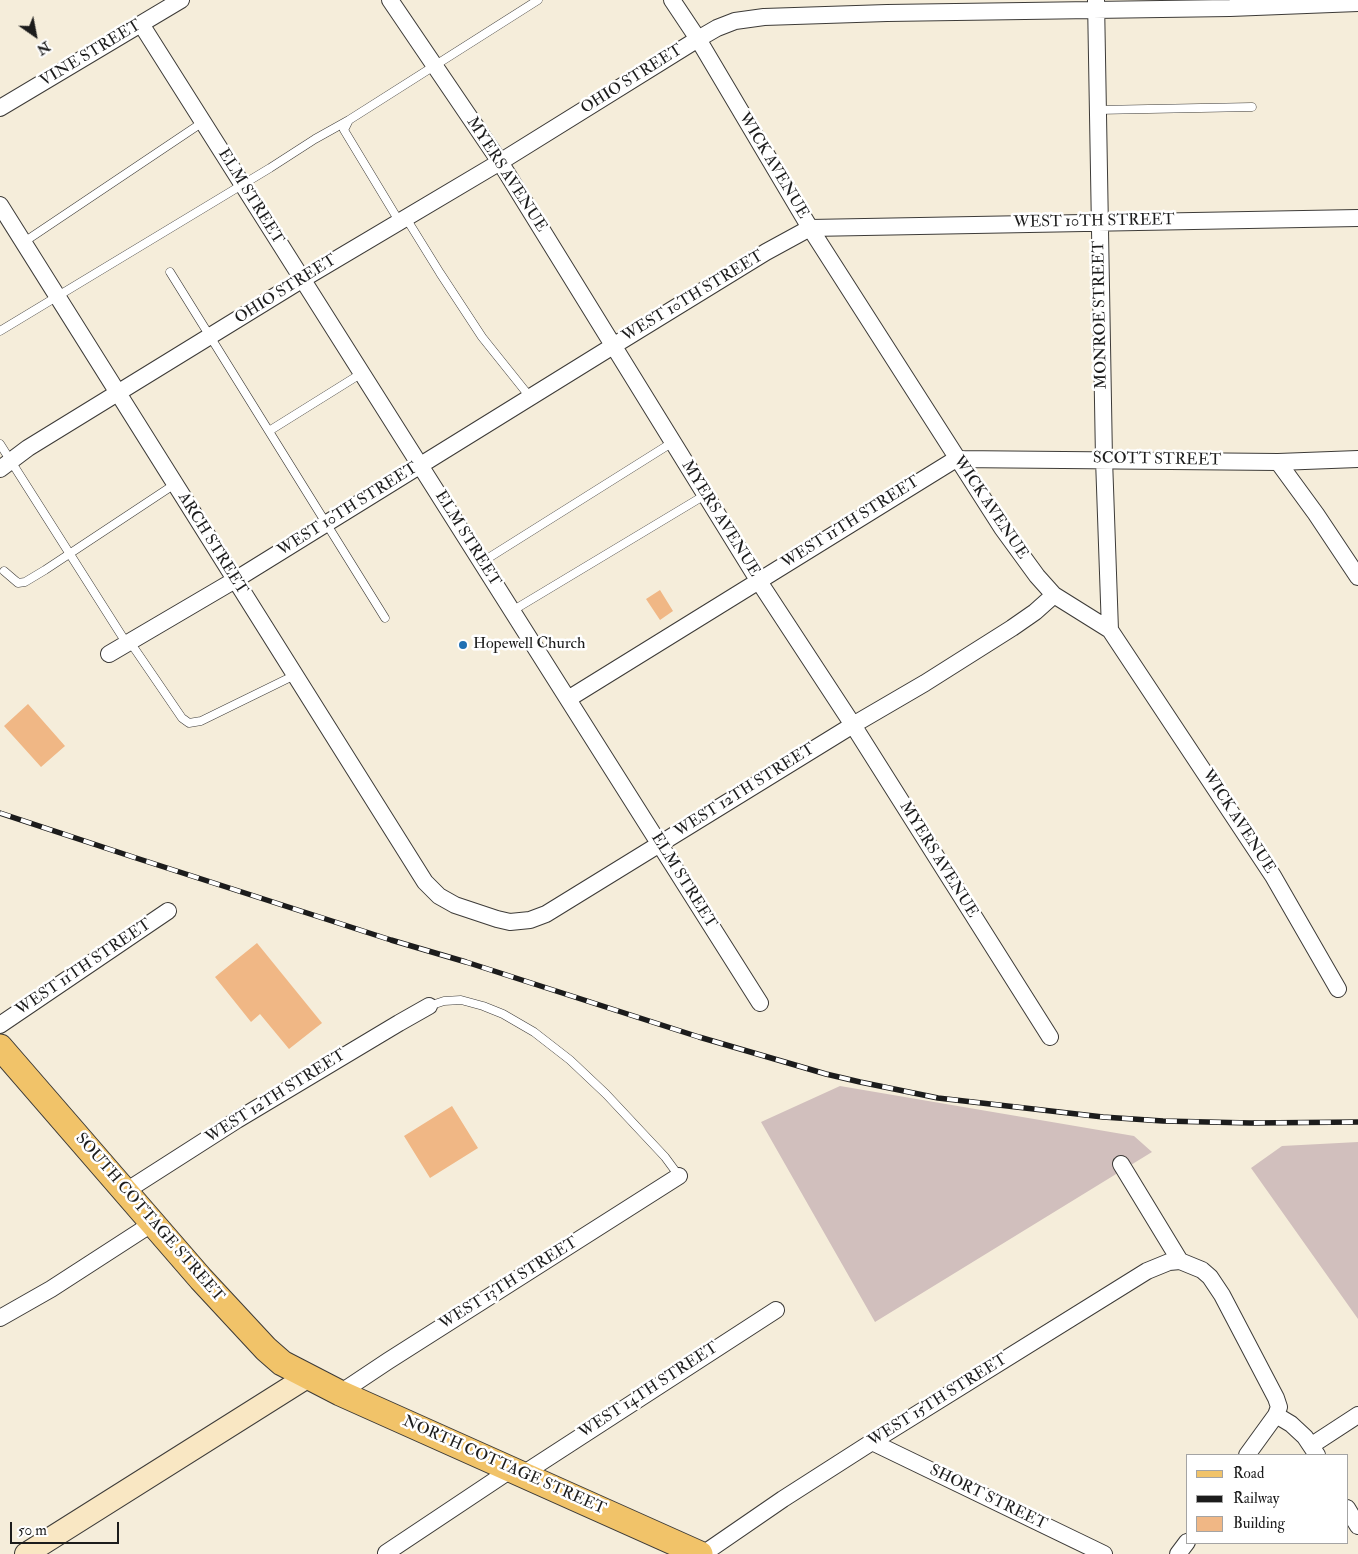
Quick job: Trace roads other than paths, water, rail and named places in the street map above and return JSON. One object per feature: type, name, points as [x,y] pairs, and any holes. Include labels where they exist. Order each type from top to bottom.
[{"type":"main road","name":"SOUTH COTTAGE STREET","points":[[0,1047],[201,1279],[266,1349],[282,1363],[307,1377]]},
{"type":"main road","name":"NORTH COTTAGE STREET","points":[[307,1377],[702,1554]]},
{"type":"main road","points":[[26,1554],[307,1377]]},
{"type":"street","name":"VINE STREET","points":[[0,108],[181,0]]},
{"type":"street","name":"WICK AVENUE","points":[[672,0],[698,39],[810,228],[1007,536],[1054,595],[1110,630],[1273,876],[1338,989]]},
{"type":"street","name":"MYERS AVENUE","points":[[395,3],[434,65],[500,162],[758,580],[853,725],[1050,1037]]},
{"type":"street","name":"OHIO STREET","points":[[5,465],[28,448],[303,279],[500,162],[698,39],[734,21],[764,17],[1096,5],[1230,8],[1358,3]]},
{"type":"street","name":"MONROE STREET","points":[[1096,5],[1104,459],[1110,630]]},
{"type":"street","name":"ELM STREET","points":[[141,24],[760,1003]]},
{"type":"street","name":"ARCH STREET","points":[[0,205],[426,882]]},
{"type":"street","name":"WEST 10TH STREET","points":[[109,654],[235,580],[613,346],[780,244],[810,228],[1358,218]]},
{"type":"street","name":"SCOTT STREET","points":[[956,459],[1278,462],[1358,460]]},
{"type":"street","name":"WEST 11TH STREET","points":[[568,699],[956,459]]},
{"type":"street","points":[[1278,462],[1358,577]]},
{"type":"street","name":"WEST 12TH STREET","points":[[426,882],[434,893],[455,905],[497,920],[520,922],[539,917],[925,683],[1012,628],[1035,612],[1054,595]]},
{"type":"street","name":"WEST 11TH STREET","points":[[0,1025],[168,910]]},
{"type":"street","name":"WEST 12TH STREET","points":[[126,1192],[237,1120],[399,1022],[429,1006]]},
{"type":"street","points":[[1121,1164],[1180,1261],[1202,1270],[1210,1277],[1222,1295],[1276,1398],[1279,1407],[1276,1414],[1248,1454]]},
{"type":"street","name":"WEST 13TH STREET","points":[[340,1393],[679,1176]]},
{"type":"street","points":[[0,1318],[51,1289],[153,1223]]},
{"type":"street","name":"WEST 15TH STREET","points":[[702,1554],[872,1442],[1147,1271],[1169,1262],[1180,1261]]},
{"type":"street","name":"WEST 14TH STREET","points":[[386,1553],[776,1310]]},
{"type":"street","points":[[1276,1414],[1306,1437],[1314,1450],[1358,1415]]},
{"type":"street","name":"SHORT STREET","points":[[872,1442],[1104,1554]]},
{"type":"street","points":[[1348,1510],[1358,1526]]},
{"type":"street","points":[[1178,1554],[1186,1543]]},
{"type":"lane","points":[[0,331],[349,120],[538,0]]},
{"type":"lane","points":[[1098,110],[1252,107]]},
{"type":"lane","points":[[349,120],[344,130],[482,337],[530,397]]},
{"type":"lane","points":[[24,242],[203,122]]},
{"type":"lane","points":[[170,272],[385,618]]},
{"type":"lane","points":[[269,431],[362,373]]},
{"type":"lane","points":[[482,562],[672,442]]},
{"type":"lane","points":[[0,444],[5,465],[70,554],[128,643],[182,718],[189,723],[201,721],[295,675]]},
{"type":"lane","points":[[4,571],[18,583],[25,582],[175,484]]},
{"type":"lane","points":[[512,610],[705,495]]},
{"type":"lane","points":[[429,1006],[444,1001],[461,1000],[503,1014],[534,1032],[570,1060],[606,1094],[665,1157],[679,1176]]},
{"type":"railway","points":[[0,813],[391,940],[466,962],[699,1037],[860,1082],[938,1098],[1103,1117],[1163,1121],[1251,1123],[1358,1122]]},
{"type":"place","name":"Hopewell Church","points":[[463,645]]}]
